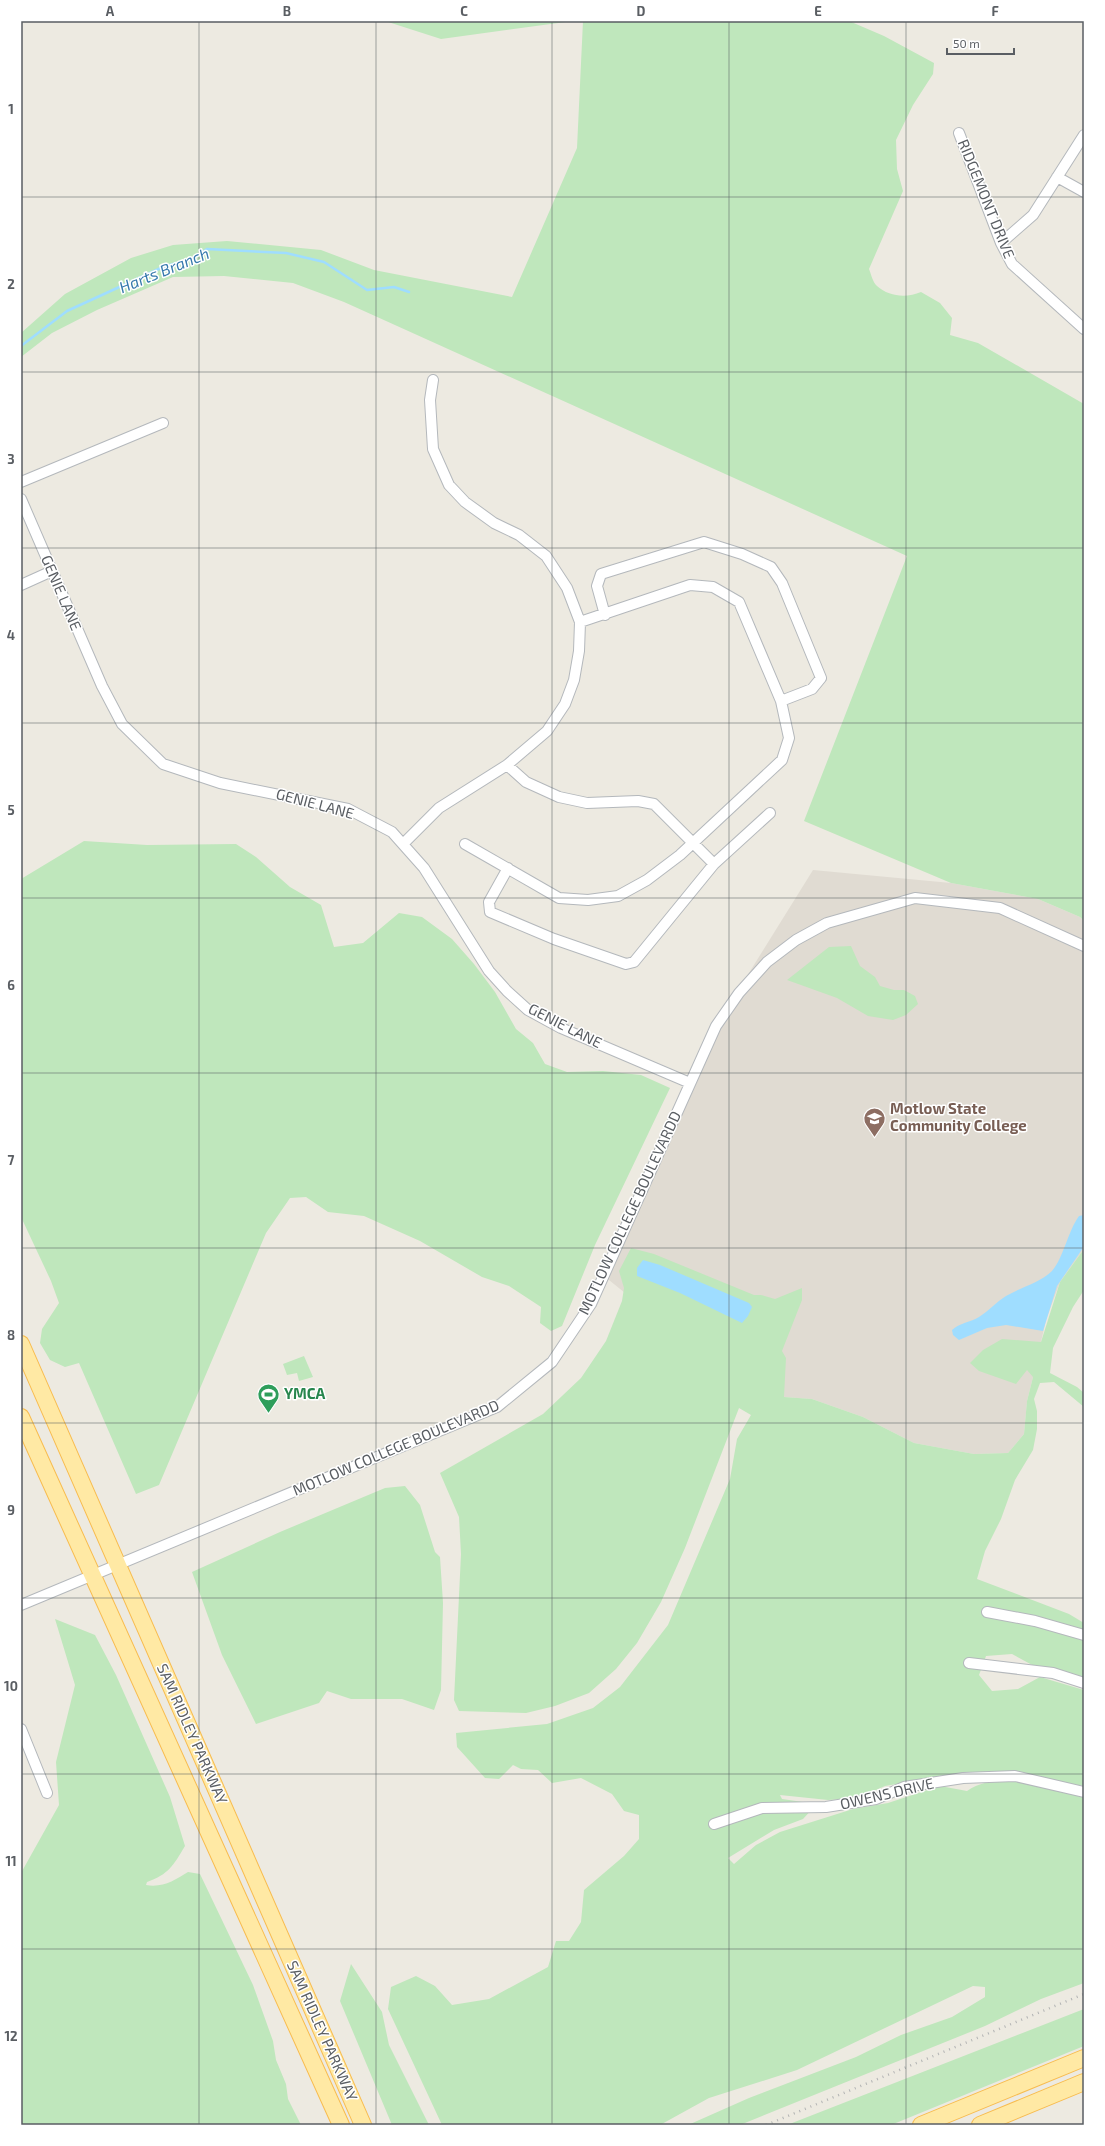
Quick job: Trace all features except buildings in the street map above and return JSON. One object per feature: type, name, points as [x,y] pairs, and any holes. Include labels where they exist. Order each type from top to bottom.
[{"type":"main road","name":"SAM RIDLEY PARKWAY","points":[[21,1344],[363,2125]]},
{"type":"main road","name":"SAM RIDLEY PARKWAY","points":[[21,1417],[341,2125]]},
{"type":"main road","points":[[921,2125],[1084,2058]]},
{"type":"main road","points":[[980,2125],[1084,2082]]},
{"type":"street","name":"RIDGEMONT DRIVE","points":[[959,133],[1001,243],[1012,264],[1084,329]]},
{"type":"street","points":[[1001,243],[1032,215],[1084,135]]},
{"type":"street","points":[[1057,177],[1084,192]]},
{"type":"street","points":[[403,844],[439,808],[507,765],[547,731],[565,704],[574,680],[579,650],[580,622],[567,588],[546,556],[519,535],[494,523],[465,502],[449,485],[433,449],[430,400],[433,380]]},
{"type":"street","points":[[21,482],[163,423]]},
{"type":"street","name":"GENIE LANE","points":[[21,499],[102,686],[122,724],[163,764],[220,783],[348,809],[392,832],[424,868],[489,971],[507,992],[528,1010],[561,1028],[690,1083]]},
{"type":"street","points":[[605,615],[597,586],[601,574],[704,542],[742,554],[771,567],[782,583],[821,678],[812,689],[781,701]]},
{"type":"street","points":[[21,585],[52,571]]},
{"type":"street","points":[[465,844],[559,898],[588,900],[618,896],[647,880],[692,843],[782,760],[789,738],[781,701],[739,602],[713,587],[690,585],[605,615],[580,622]]},
{"type":"street","points":[[507,765],[526,782],[559,797],[587,803],[638,801],[654,804],[714,864]]},
{"type":"street","points":[[508,868],[489,902],[490,912],[554,939],[626,964],[634,962],[714,864],[770,813]]},
{"type":"street","name":"MOTLOW COLLEGE BOULEVARDD","points":[[21,1605],[118,1566],[497,1407],[552,1362],[591,1304],[716,1026],[739,993],[766,962],[796,940],[827,923],[915,898],[1000,908],[1084,946]]},
{"type":"street","points":[[987,1612],[1035,1621],[1084,1635]]},
{"type":"street","points":[[969,1663],[1053,1674],[1084,1683]]},
{"type":"street","points":[[21,1729],[47,1793]]},
{"type":"street","name":"OWENS DRIVE","points":[[714,1824],[762,1808],[826,1807],[876,1799],[904,1787],[963,1778],[1015,1776],[1084,1792]]},
{"type":"shaded area","name":"Motlow State Community College","points":[[813,870],[951,883],[1038,899],[1080,917],[1084,921],[1084,1249],[1060,1282],[1046,1320],[1027,1401],[1024,1434],[1008,1453],[974,1454],[914,1443],[863,1417],[812,1399],[784,1397],[630,1297],[604,1276],[716,1026]]},
{"type":"green space","points":[[385,21],[573,21],[441,39]]},
{"type":"green space","points":[[583,21],[849,21],[884,36],[934,63],[933,74],[913,105],[896,140],[897,169],[903,191],[869,269],[873,281],[882,290],[904,296],[921,292],[940,303],[952,318],[950,335],[978,343],[1084,404],[1084,921],[1080,917],[1038,899],[951,883],[804,821],[907,556],[344,302],[293,283],[224,276],[173,277],[97,310],[52,333],[21,357],[21,333],[65,294],[131,258],[173,245],[227,241],[321,250],[374,270],[512,297],[577,148]]},
{"type":"green space","points":[[84,841],[147,845],[236,844],[256,857],[290,887],[321,905],[334,947],[363,943],[399,913],[422,917],[452,939],[474,964],[495,992],[516,1029],[533,1043],[545,1064],[567,1072],[603,1071],[641,1075],[670,1088],[595,1245],[562,1326],[551,1331],[540,1323],[541,1307],[509,1286],[482,1277],[420,1241],[364,1216],[328,1212],[306,1197],[290,1198],[266,1233],[159,1485],[136,1494],[79,1363],[65,1367],[50,1360],[40,1343],[42,1329],[59,1303],[51,1281],[21,1217],[21,879]]},
{"type":"green space","points":[[851,946],[860,966],[875,977],[880,986],[894,990],[904,990],[915,996],[918,1004],[906,1015],[893,1020],[868,1016],[837,998],[787,980],[829,947]]},
{"type":"green space","points":[[631,1248],[654,1254],[754,1295],[761,1295],[775,1299],[802,1288],[802,1300],[782,1351],[786,1358],[784,1397],[812,1399],[863,1417],[914,1443],[974,1454],[1008,1453],[1024,1434],[1027,1401],[1033,1377],[1027,1370],[1016,1384],[979,1371],[970,1363],[983,1350],[1002,1339],[1041,1342],[1060,1282],[1084,1249],[1084,1290],[1073,1307],[1053,1348],[1050,1373],[1077,1387],[1084,1393],[1084,1407],[1054,1382],[1040,1383],[1034,1399],[1037,1411],[1037,1429],[1033,1450],[1015,1480],[1001,1519],[985,1551],[977,1579],[1069,1614],[1084,1623],[1084,1680],[1034,1666],[1012,1654],[986,1656],[979,1675],[992,1691],[1018,1689],[1040,1677],[1084,1690],[1084,1786],[1013,1774],[908,1782],[885,1786],[858,1798],[828,1800],[780,1795],[782,1799],[817,1804],[803,1819],[774,1830],[728,1858],[734,1864],[756,1845],[780,1832],[853,1809],[888,1803],[940,1786],[967,1791],[994,1781],[1009,1780],[1040,1784],[1084,1795],[1084,1983],[1041,1999],[985,2026],[740,2125],[688,2125],[749,2098],[856,2057],[901,2035],[952,2017],[985,1997],[985,1987],[973,1986],[797,2070],[709,2098],[660,2125],[442,2125],[388,2009],[391,1987],[416,1976],[435,1986],[452,2005],[489,1999],[548,1967],[556,1941],[569,1941],[581,1922],[584,1890],[624,1856],[639,1839],[639,1815],[624,1811],[612,1794],[581,1778],[552,1783],[538,1770],[521,1769],[513,1765],[499,1779],[485,1778],[457,1747],[456,1733],[547,1724],[593,1708],[620,1687],[668,1625],[730,1479],[737,1439],[751,1415],[739,1408],[685,1548],[661,1602],[637,1643],[616,1669],[589,1693],[555,1706],[526,1713],[459,1711],[454,1700],[461,1554],[459,1517],[440,1473],[543,1414],[581,1378],[606,1341],[622,1301],[624,1288],[619,1271]]},
{"type":"green space","points":[[304,1356],[313,1377],[299,1381],[297,1373],[287,1375],[283,1364]]},
{"type":"green space","points":[[405,1486],[420,1505],[435,1552],[440,1557],[443,1603],[441,1690],[434,1710],[402,1699],[351,1699],[327,1691],[319,1703],[256,1724],[222,1655],[192,1572],[280,1532],[385,1488]]},
{"type":"green space","points":[[55,1619],[95,1635],[116,1675],[170,1797],[185,1846],[177,1859],[166,1872],[161,1876],[147,1882],[146,1885],[152,1886],[163,1884],[188,1872],[200,1874],[253,1985],[273,2041],[276,2060],[286,2084],[288,2099],[301,2125],[21,2125],[21,1873],[59,1805],[56,1762],[75,1685]]},
{"type":"green space","points":[[351,1964],[382,2012],[389,2045],[429,2125],[392,2125],[340,2001]]},
{"type":"green space","points":[[1084,2009],[1084,2046],[891,2125],[787,2125]]},
{"type":"water","points":[[1084,1215],[1083,1248],[1057,1286],[1043,1331],[1006,1325],[987,1328],[959,1340],[953,1335],[952,1330],[955,1328],[979,1317],[1006,1296],[1042,1279],[1052,1271],[1056,1266],[1075,1222],[1079,1216]]},
{"type":"water","points":[[643,1260],[660,1265],[749,1303],[752,1307],[748,1316],[742,1323],[680,1293],[637,1276],[637,1268]]},
{"type":"waterway","name":"Harts Branch","points":[[21,346],[67,311],[163,267],[194,258],[207,249],[286,253],[324,262],[367,290],[394,287],[409,292]]},
{"type":"railway","points":[[766,2125],[1084,1994]]},
{"type":"place","name":"Motlow State Community College","points":[[875,1138]]},
{"type":"place","name":"YMCA","points":[[268,1414]]}]
